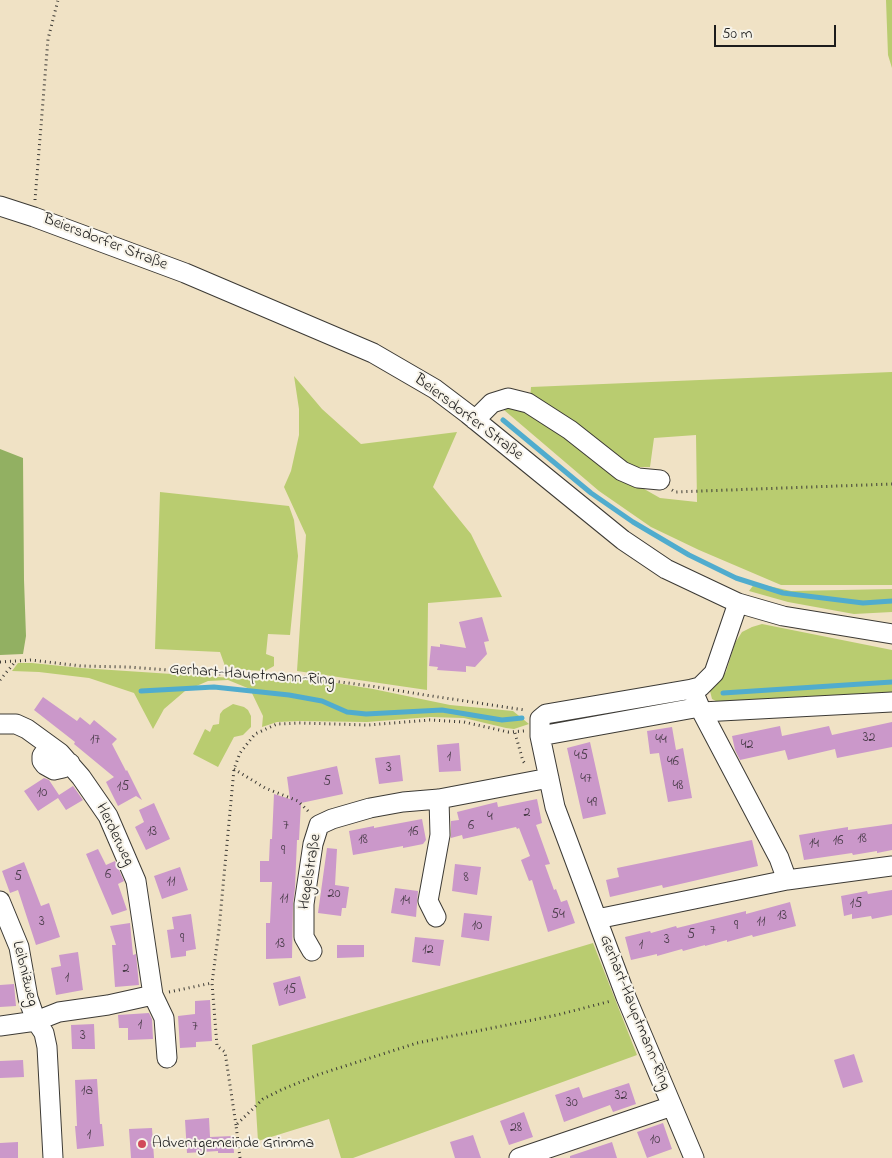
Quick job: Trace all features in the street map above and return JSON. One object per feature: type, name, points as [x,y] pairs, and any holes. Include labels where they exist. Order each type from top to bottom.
[{"type":"street","name":"Beiersdorfer Straße","points":[[0,206],[34,216],[185,273],[373,352],[435,390],[623,540],[666,569],[738,603],[783,616],[892,634]]},
{"type":"street","points":[[475,420],[492,403],[508,398],[528,403],[570,430],[622,471],[638,478],[660,480]]},
{"type":"street","points":[[546,714],[692,690],[700,686],[714,673],[738,603]]},
{"type":"street","points":[[692,690],[780,858],[787,880]]},
{"type":"street","points":[[540,736],[701,710],[892,702]]},
{"type":"street","name":"Gerhart-Hauptmann-Ring","points":[[546,714],[540,719],[543,780],[555,807],[626,997],[694,1158]]},
{"type":"street","name":"Herderweg","points":[[0,724],[16,724],[26,729],[70,763],[108,816],[136,881],[153,995],[164,1018],[167,1058]]},
{"type":"street","name":"Hegelstraße","points":[[312,951],[304,937],[304,904],[313,844],[319,825],[332,818],[370,808],[403,802],[439,799],[543,780]]},
{"type":"street","points":[[436,917],[428,901],[440,835],[439,799]]},
{"type":"street","name":"Gerhart-Hauptmann-Ring","points":[[597,920],[787,880],[892,866]]},
{"type":"street","name":"Leibnizweg","points":[[0,901],[20,947],[28,998],[36,1021],[44,1033],[47,1046],[53,1158]]},
{"type":"street","points":[[0,1026],[36,1021],[59,1012],[108,1006],[153,995]]},
{"type":"street","points":[[518,1158],[672,1106]]},
{"type":"path","points":[[34,216],[48,39],[58,0]]},
{"type":"path","points":[[660,480],[675,492],[892,484]]},
{"type":"path","name":"Gerhart-Hauptmann-Ring","points":[[0,662],[31,660],[80,666],[128,667],[253,677],[287,675],[363,684],[425,696],[509,706],[546,714]]},
{"type":"path","points":[[0,680],[15,661]]},
{"type":"path","points":[[515,733],[522,760],[543,780]]},
{"type":"path","points":[[234,769],[265,788],[298,801],[311,813],[319,825]]},
{"type":"path","points":[[153,995],[212,983]]},
{"type":"path","points":[[240,1158],[236,1125],[263,1099],[283,1089],[320,1074],[417,1043],[558,1015],[626,997]]},
{"type":"green space","points":[[886,0],[892,0],[892,68],[888,55]]},
{"type":"green space","points":[[892,372],[892,585],[781,585],[699,550],[651,527],[599,491],[504,410],[515,405],[529,408],[616,473],[660,498],[697,502],[696,435],[654,438],[650,467],[625,467],[530,400],[531,387]]},
{"type":"green space","points":[[294,376],[322,409],[361,444],[457,432],[433,487],[471,534],[502,597],[428,603],[427,690],[297,671],[306,535],[284,487],[291,471],[299,435],[299,409]]},
{"type":"green space","points":[[0,449],[23,458],[26,636],[23,654],[0,655]]},
{"type":"green space","points":[[160,492],[289,506],[294,520],[298,556],[290,635],[268,634],[266,654],[274,657],[274,666],[265,671],[246,670],[225,666],[220,652],[155,649]]},
{"type":"green space","points":[[755,583],[791,591],[892,589],[892,612],[854,614],[788,602],[749,591]]},
{"type":"green space","points":[[762,624],[892,650],[892,695],[718,702],[712,699],[710,691],[726,672],[735,643],[742,632]]},
{"type":"green space","points":[[18,663],[263,680],[287,678],[330,682],[450,705],[513,711],[529,724],[514,729],[464,718],[430,717],[367,722],[277,722],[262,727],[263,716],[250,689],[228,680],[208,681],[185,691],[164,709],[153,729],[134,693],[89,678],[12,671]]},
{"type":"green space","points":[[233,704],[248,710],[251,716],[251,727],[243,735],[234,737],[218,767],[193,754],[205,729],[210,732],[213,725],[219,724],[220,714]]},
{"type":"green space","points":[[593,943],[637,1055],[353,1158],[341,1158],[329,1119],[258,1141],[252,1045]]},
{"type":"building","points":[[482,617],[489,641],[484,642],[487,654],[475,667],[466,666],[466,672],[437,670],[438,667],[429,666],[431,646],[440,647],[440,644],[466,648],[459,622]]},
{"type":"building","points":[[43,697],[77,721],[80,717],[90,725],[94,720],[117,739],[112,744],[142,800],[136,796],[118,806],[106,782],[114,777],[74,744],[75,742],[34,710]]},
{"type":"building","points":[[892,722],[892,747],[837,758],[835,749],[788,760],[785,750],[740,760],[735,750],[732,736],[780,726],[782,736],[829,726],[832,735]]},
{"type":"building","points":[[672,727],[676,750],[683,748],[692,798],[668,802],[659,753],[650,754],[647,731]]},
{"type":"building","points":[[590,742],[606,814],[583,819],[567,748]]},
{"type":"building","points":[[459,743],[461,771],[439,772],[437,745]]},
{"type":"building","points":[[400,755],[403,781],[379,784],[375,758]]},
{"type":"building","points":[[337,766],[343,794],[301,803],[293,904],[292,958],[266,959],[266,923],[270,923],[272,882],[260,882],[260,861],[269,861],[274,794],[290,799],[287,777]]},
{"type":"building","points":[[44,778],[49,780],[59,795],[73,786],[83,800],[66,810],[58,798],[38,811],[24,791]]},
{"type":"building","points":[[537,799],[542,823],[536,825],[550,864],[545,865],[554,890],[556,889],[561,902],[567,900],[575,923],[548,932],[532,880],[529,881],[521,860],[530,856],[519,828],[517,829],[516,827],[463,839],[462,835],[451,838],[451,821],[459,820],[457,812],[497,802],[498,807]]},
{"type":"building","points":[[154,803],[170,839],[146,850],[135,827],[144,822],[139,810]]},
{"type":"building","points":[[422,819],[426,840],[423,844],[353,855],[349,831]]},
{"type":"building","points":[[892,824],[892,850],[853,855],[852,853],[804,860],[799,835],[848,827],[848,830]]},
{"type":"building","points":[[752,840],[758,866],[663,888],[662,885],[610,897],[606,880],[619,877],[617,868]]},
{"type":"building","points":[[327,848],[337,849],[335,885],[349,887],[346,908],[342,908],[341,916],[318,913]]},
{"type":"building","points":[[98,849],[106,865],[115,861],[124,881],[118,884],[127,910],[112,915],[86,854]]},
{"type":"building","points":[[24,862],[41,906],[49,903],[60,937],[36,945],[18,890],[10,893],[2,871]]},
{"type":"building","points":[[455,864],[481,867],[477,895],[452,891]]},
{"type":"building","points":[[180,867],[188,890],[162,899],[154,876]]},
{"type":"building","points":[[395,888],[418,891],[416,917],[391,913]]},
{"type":"building","points":[[892,890],[892,915],[872,919],[871,916],[852,919],[852,914],[844,916],[841,896],[867,891],[868,894]]},
{"type":"building","points":[[790,902],[796,926],[753,937],[752,935],[727,942],[727,940],[683,951],[682,949],[657,956],[657,954],[631,960],[625,937],[650,931],[651,933],[676,926],[677,928],[746,911],[746,914]]},
{"type":"building","points":[[464,913],[492,916],[489,941],[461,937]]},
{"type":"building","points":[[191,914],[196,949],[186,951],[186,956],[171,958],[167,930],[174,929],[172,917]]},
{"type":"building","points":[[130,923],[133,955],[136,954],[139,985],[115,987],[112,945],[116,945],[110,926]]},
{"type":"building","points":[[415,937],[444,940],[440,966],[412,962]]},
{"type":"building","points":[[337,945],[364,945],[364,957],[337,958]]},
{"type":"building","points":[[78,952],[83,990],[56,995],[51,968],[61,966],[59,955]]},
{"type":"building","points":[[300,976],[306,998],[279,1006],[273,983]]},
{"type":"building","points":[[14,984],[16,1006],[0,1007],[0,985]]},
{"type":"building","points":[[210,1000],[212,1041],[196,1042],[196,1047],[180,1048],[178,1016],[195,1014],[195,1001]]},
{"type":"building","points":[[149,1013],[152,1019],[153,1039],[128,1040],[128,1028],[119,1028],[118,1015]]},
{"type":"building","points":[[94,1024],[95,1049],[72,1049],[71,1025]]},
{"type":"building","points":[[854,1054],[863,1082],[843,1088],[834,1060]]},
{"type":"building","points":[[23,1060],[24,1077],[0,1078],[0,1061]]},
{"type":"building","points":[[97,1079],[100,1124],[102,1124],[104,1146],[77,1149],[75,1080]]},
{"type":"building","points":[[629,1083],[636,1104],[613,1112],[610,1105],[564,1122],[555,1095],[579,1087],[583,1098]]},
{"type":"building","points":[[524,1112],[533,1137],[509,1145],[500,1121]]},
{"type":"building","points":[[209,1118],[210,1137],[233,1136],[234,1153],[218,1153],[218,1151],[187,1153],[185,1120]]},
{"type":"building","points":[[663,1123],[672,1149],[647,1158],[637,1132]]},
{"type":"building","name":"Adventgemeinde Grimma","points":[[152,1128],[154,1158],[131,1158],[129,1129]]},
{"type":"building","points":[[473,1135],[481,1158],[455,1158],[450,1142]]},
{"type":"building","points":[[18,1142],[18,1158],[0,1158],[0,1143]]},
{"type":"building","points":[[612,1142],[617,1158],[570,1158],[570,1156]]},
{"type":"waterway","points":[[503,420],[591,493],[633,522],[689,555],[736,578],[783,593],[863,603],[892,601]]},
{"type":"waterway","points":[[723,693],[892,682]]},
{"type":"waterway","points":[[141,691],[214,687],[289,695],[322,701],[347,712],[366,714],[442,710],[502,720],[522,718]]},
{"type":"place","name":"Adventgemeinde Grimma","points":[[142,1144]]}]
